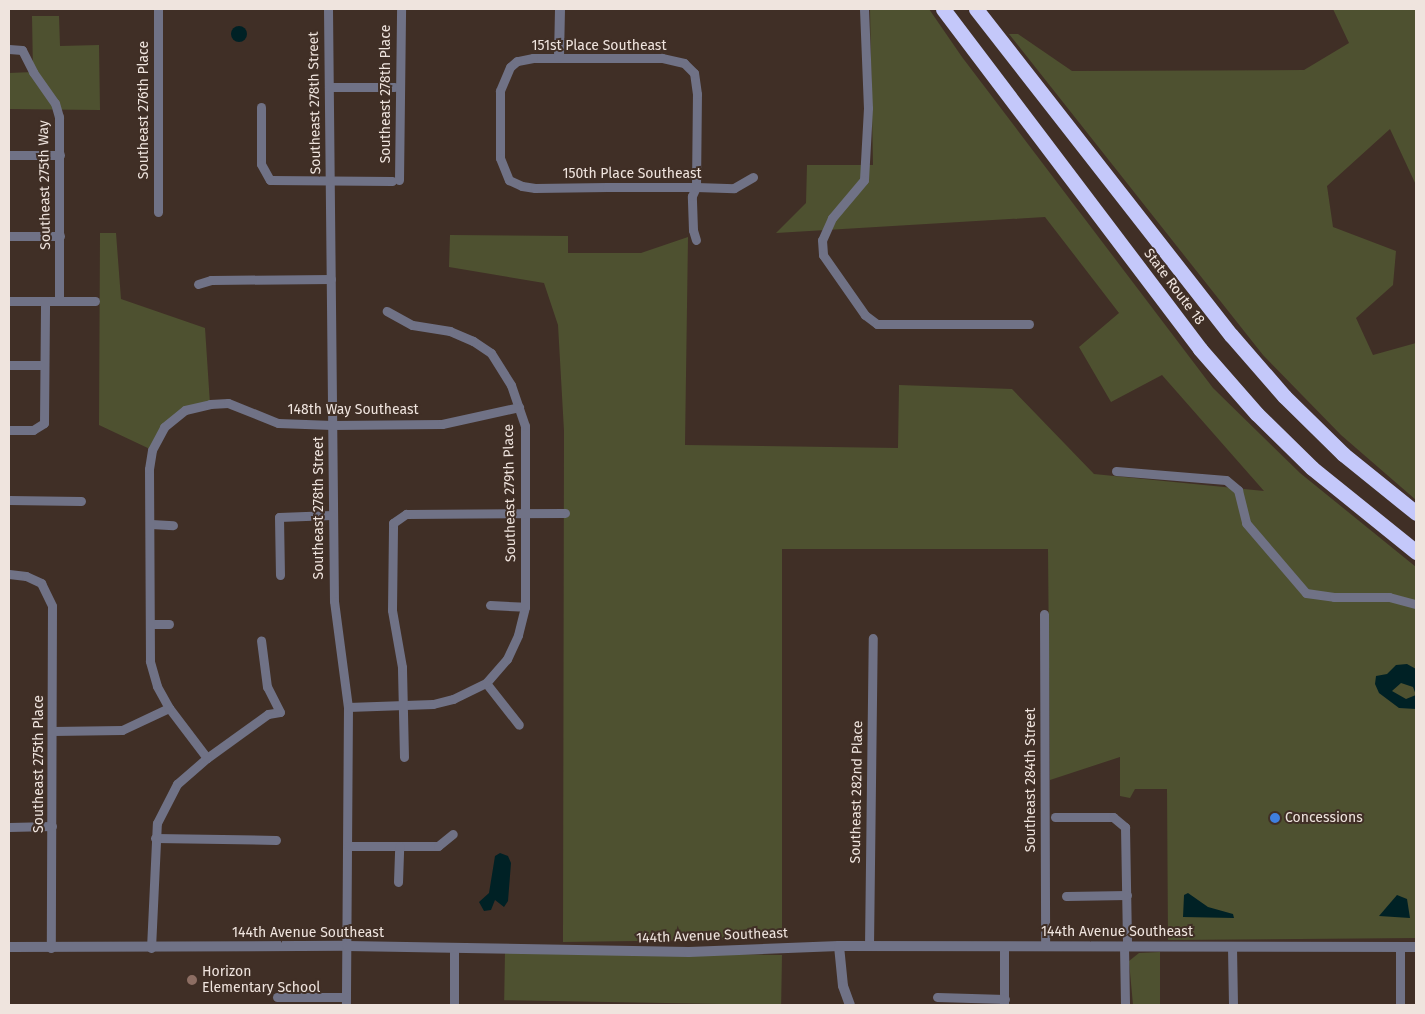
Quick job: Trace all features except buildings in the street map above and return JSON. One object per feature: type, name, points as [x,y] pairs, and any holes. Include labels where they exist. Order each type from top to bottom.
[{"type":"highway","name":"State Route 18","points":[[943,9],[1200,349],[1257,414],[1312,468],[1416,552]]},
{"type":"highway","name":"State Route 18","points":[[976,9],[1224,327],[1278,389],[1343,454],[1416,514]]},
{"type":"street","name":"Southeast 276th Place","points":[[158,9],[158,212]]},
{"type":"street","name":"Southeast 278th Street","points":[[328,9],[332,515],[335,625],[348,707],[346,1001]]},
{"type":"street","name":"Southeast 278th Place","points":[[330,182],[396,181],[401,9]]},
{"type":"street","points":[[559,58],[560,9]]},
{"type":"street","points":[[864,9],[868,108],[864,180],[832,218],[822,249],[865,315],[877,324],[1029,324]]},
{"type":"street","name":"Southeast 275th Way","points":[[9,49],[22,50],[33,72],[55,103],[59,117],[59,301]]},
{"type":"street","name":"151st Place Southeast","points":[[509,180],[500,158],[500,90],[510,67],[517,61],[533,58],[662,58],[678,60],[694,73],[697,94],[696,187]]},
{"type":"street","points":[[328,86],[394,86]]},
{"type":"street","points":[[260,107],[260,164],[266,175],[278,181],[330,182]]},
{"type":"street","points":[[10,155],[60,155]]},
{"type":"street","name":"150th Place Southeast","points":[[509,180],[535,188],[738,187],[753,177]]},
{"type":"street","points":[[696,187],[692,196],[693,230],[696,240]]},
{"type":"street","points":[[9,236],[60,236]]},
{"type":"street","points":[[198,284],[211,280],[330,278]]},
{"type":"street","points":[[9,301],[95,301]]},
{"type":"street","points":[[9,430],[33,430],[41,427],[44,418],[45,301]]},
{"type":"street","name":"Southeast 279th Place","points":[[387,311],[412,325],[465,338],[491,353],[511,385],[520,407],[525,426],[525,606],[518,635],[507,659],[486,683]]},
{"type":"street","points":[[9,365],[44,365]]},
{"type":"street","name":"148th Way Southeast","points":[[151,524],[149,469],[152,450],[164,427],[176,416],[194,407],[228,403],[278,423],[332,425],[442,424],[520,407]]},
{"type":"street","points":[[1116,471],[1226,480],[1238,490],[1246,523],[1306,593],[1334,597],[1389,597],[1416,604]]},
{"type":"street","points":[[9,500],[81,501]]},
{"type":"street","points":[[404,757],[404,705],[401,660],[392,610],[393,523],[406,514],[565,513]]},
{"type":"street","points":[[280,575],[279,517],[332,515]]},
{"type":"street","points":[[173,524],[151,524],[150,661],[157,686],[169,708],[207,758]]},
{"type":"street","name":"Southeast 275th Place","points":[[9,574],[26,576],[40,582],[52,606],[51,948]]},
{"type":"street","points":[[490,606],[525,606]]},
{"type":"street","name":"Southeast 284th Street","points":[[1044,614],[1045,945]]},
{"type":"street","points":[[151,624],[169,624]]},
{"type":"street","name":"Southeast 282nd Place","points":[[869,946],[872,638]]},
{"type":"street","points":[[151,948],[154,838],[163,809],[177,784],[207,758],[268,714],[280,712],[267,687],[260,640]]},
{"type":"street","points":[[348,707],[433,704],[453,699],[486,683],[519,725]]},
{"type":"street","points":[[52,731],[122,730],[169,708]]},
{"type":"street","points":[[1055,817],[1114,817],[1121,822],[1127,832],[1126,1005]]},
{"type":"street","points":[[9,827],[52,826]]},
{"type":"street","points":[[348,846],[438,846],[453,834]]},
{"type":"street","points":[[154,838],[276,840]]},
{"type":"street","points":[[398,882],[399,846]]},
{"type":"street","points":[[1066,896],[1127,896]]},
{"type":"street","name":"144th Avenue Southeast","points":[[9,947],[347,946],[454,947],[543,951],[690,952],[838,946],[1416,947]]},
{"type":"street","points":[[838,946],[844,986],[850,1005]]},
{"type":"street","points":[[937,997],[1005,1002],[1004,946]]},
{"type":"street","points":[[1232,946],[1233,1005]]},
{"type":"street","points":[[1400,946],[1400,1005]]},
{"type":"street","points":[[454,947],[454,1005]]},
{"type":"street","points":[[277,997],[346,1001]]},
{"type":"green space","points":[[870,9],[929,9],[962,57],[1213,388],[1300,473],[1416,567],[1416,938],[1168,940],[1167,789],[1135,789],[1130,798],[1120,796],[1120,757],[1050,780],[1048,549],[782,549],[782,939],[563,942],[564,431],[558,325],[544,283],[449,267],[450,235],[568,236],[568,253],[641,253],[688,237],[685,445],[898,448],[899,385],[1012,389],[1094,474],[1264,491],[1162,375],[1111,402],[1079,347],[1119,313],[1045,217],[776,233],[806,203],[807,165],[873,165]]},
{"type":"green space","points":[[1333,9],[1416,9],[1416,185],[1390,129],[1327,186],[1333,227],[1396,251],[1393,285],[1356,318],[1373,355],[1416,343],[1416,500],[1341,435],[1263,355],[1009,34],[1018,34],[1072,71],[1304,70],[1349,43]]},
{"type":"green space","points":[[32,16],[59,16],[60,46],[99,45],[100,110],[9,109],[9,73],[33,72]]},
{"type":"green space","points":[[100,233],[116,233],[121,299],[205,328],[210,404],[177,416],[152,450],[99,425]]},
{"type":"green space","points":[[505,950],[782,955],[781,1005],[504,1000]]},
{"type":"green space","points":[[1160,952],[1160,1005],[1133,1005],[1129,961],[1139,953]]},
{"type":"water","points":[[239,26],[245,28],[247,34],[245,40],[239,42],[233,40],[231,34],[233,28]]},
{"type":"water","points":[[1407,664],[1416,669],[1416,695],[1416,709],[1399,708],[1379,693],[1375,684],[1376,676],[1387,674],[1396,665]],"holes":[[[1401,683],[1413,687],[1416,695],[1406,699],[1392,691]]]},
{"type":"water","points":[[500,853],[508,856],[511,863],[508,901],[504,907],[495,900],[491,910],[484,911],[479,902],[489,893],[495,856]]},
{"type":"water","points":[[1188,893],[1208,907],[1233,914],[1234,918],[1183,917],[1184,895]]},
{"type":"water","points":[[1397,895],[1407,899],[1410,918],[1379,916]]},
{"type":"place","name":"Concessions","points":[[1275,818]]},
{"type":"place","name":"Horizon Elementary School","points":[[192,980]]}]
